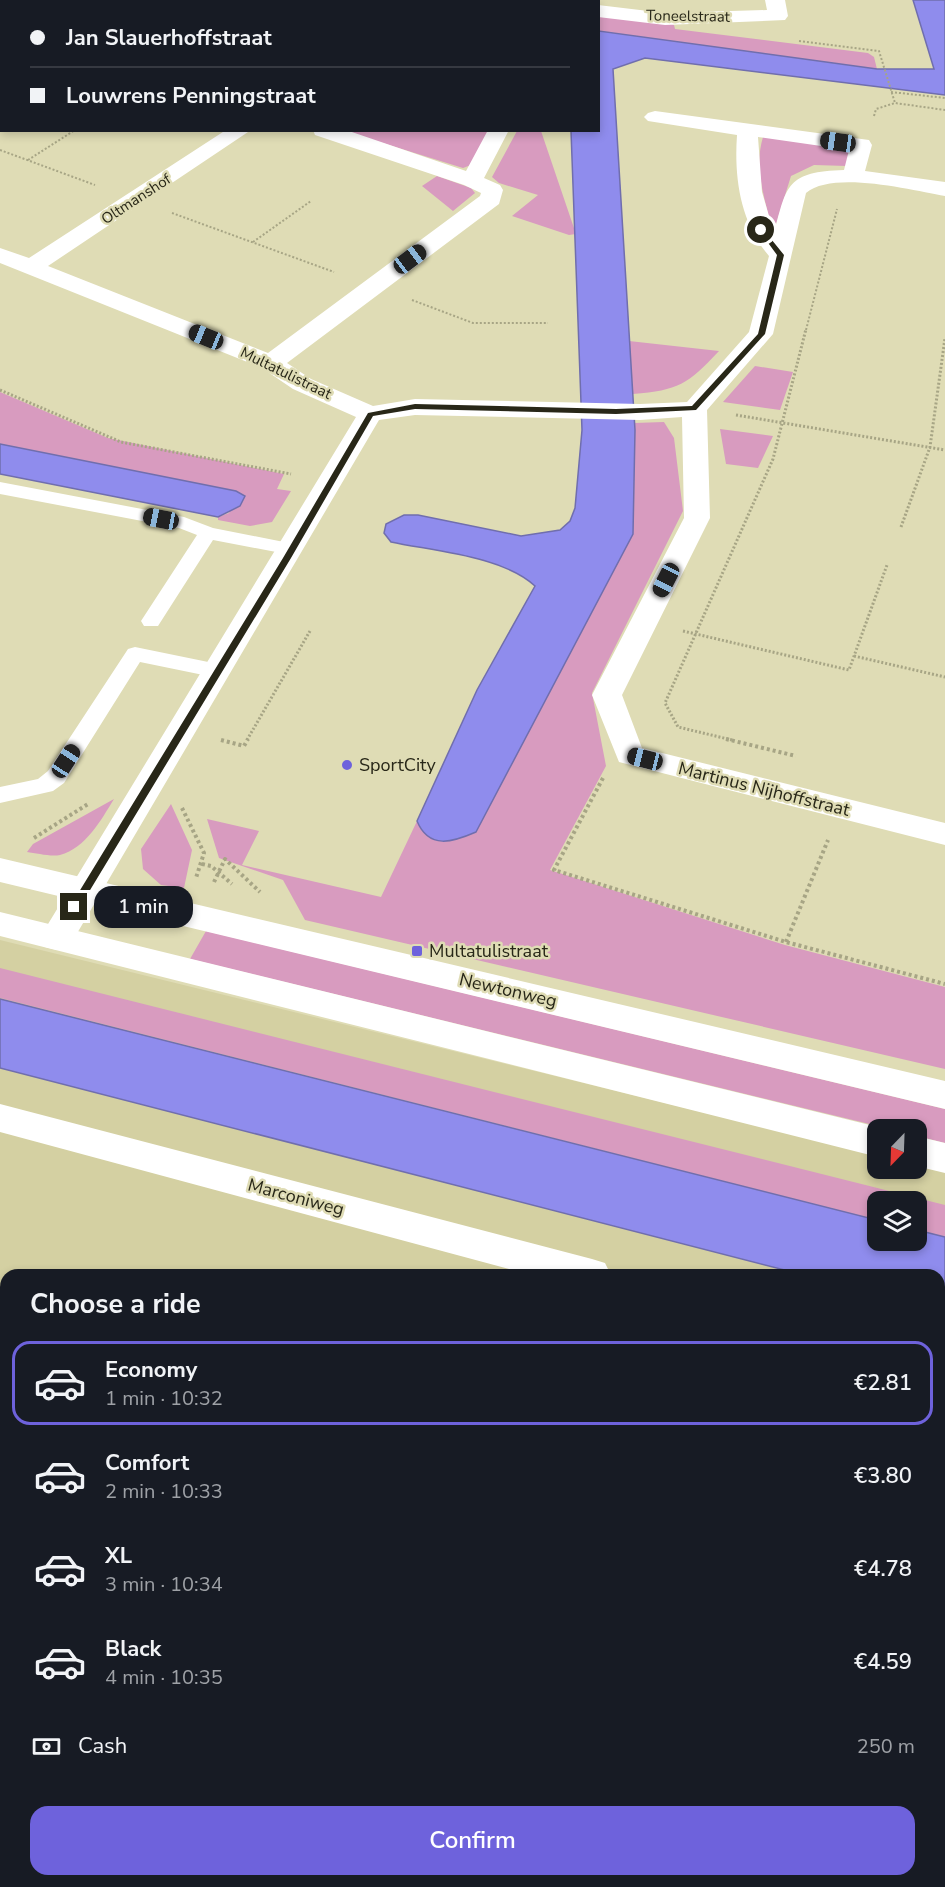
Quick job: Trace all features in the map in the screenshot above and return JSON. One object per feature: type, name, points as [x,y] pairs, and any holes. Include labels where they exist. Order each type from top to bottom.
[{"type":"street","name":"Toneelstraat","points":[[600,11],[665,19],[780,16]]},
{"type":"street","points":[[655,117],[861,145],[853,177]]},
{"type":"street","points":[[748,130],[746,150],[750,185],[761,230],[780,255]]},
{"type":"street","name":"Oltmanshof","points":[[31,267],[238,132]]},
{"type":"street","points":[[271,363],[491,199],[492,190],[472,180],[329,132]]},
{"type":"street","points":[[472,180],[499,132]]},
{"type":"street","points":[[630,755],[607,695],[697,518],[694,408],[761,334],[798,187],[810,178],[822,176],[853,177],[945,189]]},
{"type":"street","name":"Multatulistraat","points":[[0,255],[271,363],[302,384],[370,414]]},
{"type":"street","points":[[57,938],[83,891],[325,494],[370,414],[415,407],[568,411],[694,408]]},
{"type":"street","name":"Martinus Nijhoffstraat","points":[[630,755],[945,834]]},
{"type":"street","name":"Newtonweg","points":[[1,870],[945,1095]]},
{"type":"street","points":[[0,924],[867,1139]]},
{"type":"street","name":"Marconiweg","points":[[0,1118],[569,1269]]},
{"type":"street","points":[[927,1154],[945,1158]]},
{"type":"lane","points":[[0,488],[184,523],[208,533],[292,549]]},
{"type":"lane","points":[[151,621],[208,533]]},
{"type":"lane","points":[[0,795],[45,784],[56,777],[135,654],[218,671]]},
{"type":"path","points":[[882,66],[895,103],[945,110]]},
{"type":"path","points":[[890,91],[945,98]]},
{"type":"path","points":[[27,160],[72,132]]},
{"type":"path","points":[[0,150],[473,323],[548,323]]},
{"type":"path","points":[[253,243],[311,201]]},
{"type":"path","points":[[806,759],[678,727],[665,703],[759,496],[784,423],[838,205]]},
{"type":"path","points":[[901,527],[930,447],[945,338]]},
{"type":"path","points":[[0,390],[121,442],[293,474],[286,487],[325,494]]},
{"type":"path","points":[[694,408],[945,450]]},
{"type":"path","points":[[644,622],[849,670],[887,566]]},
{"type":"path","points":[[244,746],[310,631]]},
{"type":"path","points":[[854,656],[945,677]]},
{"type":"path","points":[[630,755],[607,769],[554,870],[786,942],[945,984]]},
{"type":"path","points":[[1,870],[16,849],[97,798]]},
{"type":"path","points":[[786,942],[841,808]]},
{"type":"shaded area","points":[[913,0],[945,0],[945,95],[645,58],[613,69],[635,430],[633,534],[476,832],[450,841],[435,840],[428,836],[417,821],[477,690],[535,586],[521,576],[486,561],[391,542],[384,533],[386,524],[404,515],[418,515],[521,536],[560,530],[570,521],[575,508],[582,430],[571,132],[600,132],[600,31],[877,69],[934,69]]},
{"type":"shaded area","points":[[600,14],[665,22],[674,25],[675,29],[868,53],[874,57],[877,69],[600,31]]},
{"type":"shaded area","points":[[347,132],[490,132],[471,165],[463,168]]},
{"type":"shaded area","points":[[516,132],[541,132],[576,234],[569,235],[512,216],[538,195],[499,183],[492,177]]},
{"type":"shaded area","points":[[763,137],[853,148],[847,166],[814,165],[791,176],[773,234],[760,173],[760,149]]},
{"type":"shaded area","points":[[437,176],[471,188],[475,193],[453,211],[422,186]]},
{"type":"shaded area","points":[[629,341],[719,351],[699,372],[681,384],[672,388],[633,394]]},
{"type":"shaded area","points":[[755,366],[793,372],[780,410],[723,402]]},
{"type":"shaded area","points":[[0,392],[108,438],[284,474],[277,489],[291,491],[272,522],[250,526],[218,520],[218,517],[229,513],[236,491],[0,444]]},
{"type":"shaded area","points":[[664,422],[674,438],[683,511],[592,693],[606,766],[550,870],[785,945],[945,987],[945,1069],[305,920],[283,880],[219,858],[207,819],[259,831],[242,865],[381,897],[417,821],[422,831],[635,431],[634,423]]},
{"type":"shaded area","points":[[720,429],[773,436],[758,468],[726,464]]},
{"type":"shaded area","points":[[0,444],[236,491],[245,496],[240,506],[218,517],[0,474]]},
{"type":"shaded area","points":[[114,799],[92,832],[78,846],[60,855],[27,852],[33,844]]},
{"type":"shaded area","points":[[171,804],[192,850],[184,888],[161,885],[143,869],[141,849]]},
{"type":"shaded area","points":[[206,931],[945,1109],[945,1143],[927,1138],[927,1119],[867,1119],[867,1123],[190,959]]},
{"type":"shaded area","points":[[0,940],[867,1153],[867,1179],[927,1179],[927,1168],[945,1172],[945,1269],[0,1269]]},
{"type":"shaded area","points":[[0,968],[889,1191],[867,1191],[867,1217],[0,998]]},
{"type":"shaded area","points":[[0,999],[867,1217],[867,1251],[927,1251],[927,1232],[945,1237],[945,1269],[781,1269],[0,1068]]},
{"type":"shaded area","points":[[927,1200],[945,1205],[945,1237],[927,1232]]},
{"type":"place","name":"SportCity","points":[[347,765]]},
{"type":"place","name":"Multatulistraat","points":[[417,951]]},
{"type":"route","points":[[74,907],[162,759],[287,558],[370,414],[415,407],[616,411],[694,408],[761,334],[780,255],[761,230]]}]
